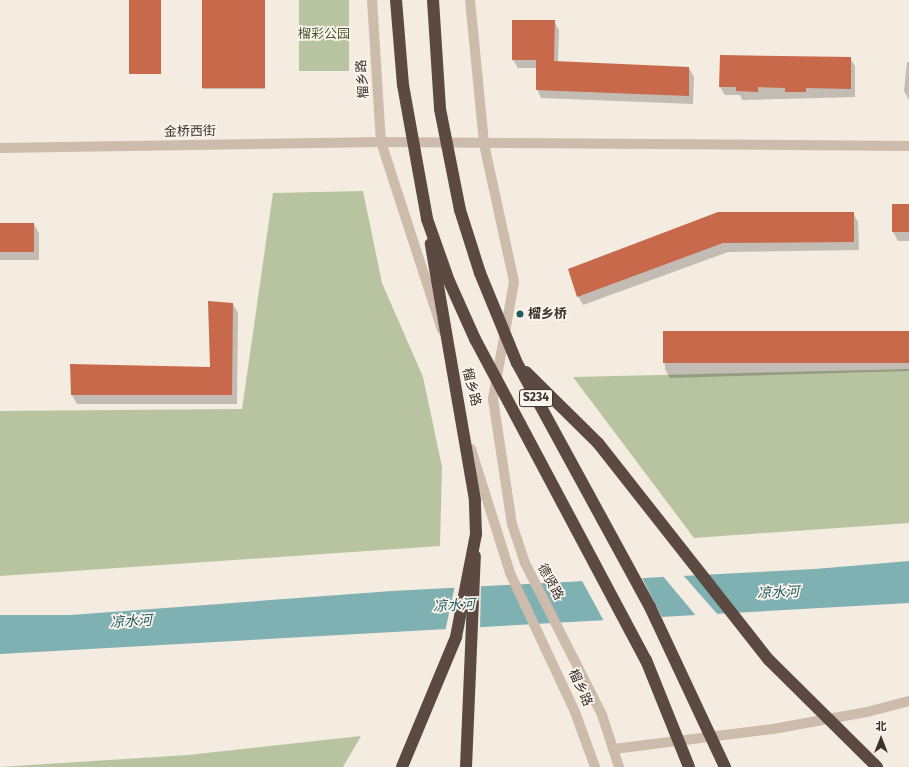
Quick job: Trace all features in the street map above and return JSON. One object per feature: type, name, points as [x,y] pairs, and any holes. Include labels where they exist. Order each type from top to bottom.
[{"type":"highway","name":"榴乡路","points":[[396,0],[403,84],[427,219],[475,339],[646,660],[689,767]]},
{"type":"highway","name":"S234","points":[[433,0],[440,109],[460,210],[480,273],[517,363],[650,607],[725,767]]},
{"type":"highway","points":[[427,219],[475,500],[476,534],[466,767]]},
{"type":"highway","points":[[517,363],[598,443],[769,660],[877,767]]},
{"type":"highway","points":[[402,767],[456,637],[476,534]]},
{"type":"street","name":"榴乡路","points":[[372,0],[381,142],[447,346],[474,458],[499,543],[575,712],[595,767]]},
{"type":"street","name":"榴乡路","points":[[470,0],[484,144],[514,282],[494,399]]},
{"type":"street","name":"金桥西街","points":[[0,148],[381,142],[484,144],[909,146]]},
{"type":"street","name":"德贤路","points":[[494,399],[498,443],[512,524],[525,563],[602,715],[619,767]]},
{"type":"street","points":[[614,749],[773,729],[867,712],[909,700]]},
{"type":"green space","name":"榴彩公园","points":[[299,0],[349,0],[349,71],[299,71]]},
{"type":"green space","points":[[363,191],[382,283],[423,377],[442,467],[440,546],[0,576],[0,411],[242,409],[273,193]]},
{"type":"green space","points":[[909,369],[909,523],[694,538],[573,377]]},
{"type":"green space","points":[[361,736],[343,767],[0,767],[188,755]]},
{"type":"water","name":"凉水河","points":[[909,561],[909,603],[0,654],[0,615],[71,615],[392,591],[815,569]]},
{"type":"pier","points":[[682,574],[719,616],[697,617],[662,575]]},
{"type":"pier","points":[[641,576],[663,619],[605,623],[581,579]]},
{"type":"pier","points":[[481,584],[480,630],[445,632],[455,585]]},
{"type":"building","points":[[129,0],[161,0],[161,74],[129,74]]},
{"type":"building","points":[[202,0],[265,0],[265,88],[202,88]]},
{"type":"building","points":[[512,20],[555,20],[554,61],[689,67],[689,96],[536,90],[536,60],[512,60]]},
{"type":"building","points":[[720,55],[851,57],[851,89],[806,88],[806,92],[785,92],[785,88],[758,87],[758,92],[736,91],[736,87],[719,87]]},
{"type":"building","points":[[892,204],[909,204],[909,232],[892,232]]},
{"type":"building","points":[[718,212],[854,212],[854,242],[723,243],[577,297],[568,269]]},
{"type":"building","points":[[0,223],[34,223],[34,252],[0,252]]},
{"type":"building","points":[[208,301],[233,303],[232,395],[71,395],[70,364],[210,367]]},
{"type":"building","points":[[663,331],[909,331],[909,363],[663,363]]},
{"type":"place","name":"榴乡桥","points":[[520,314]]}]
